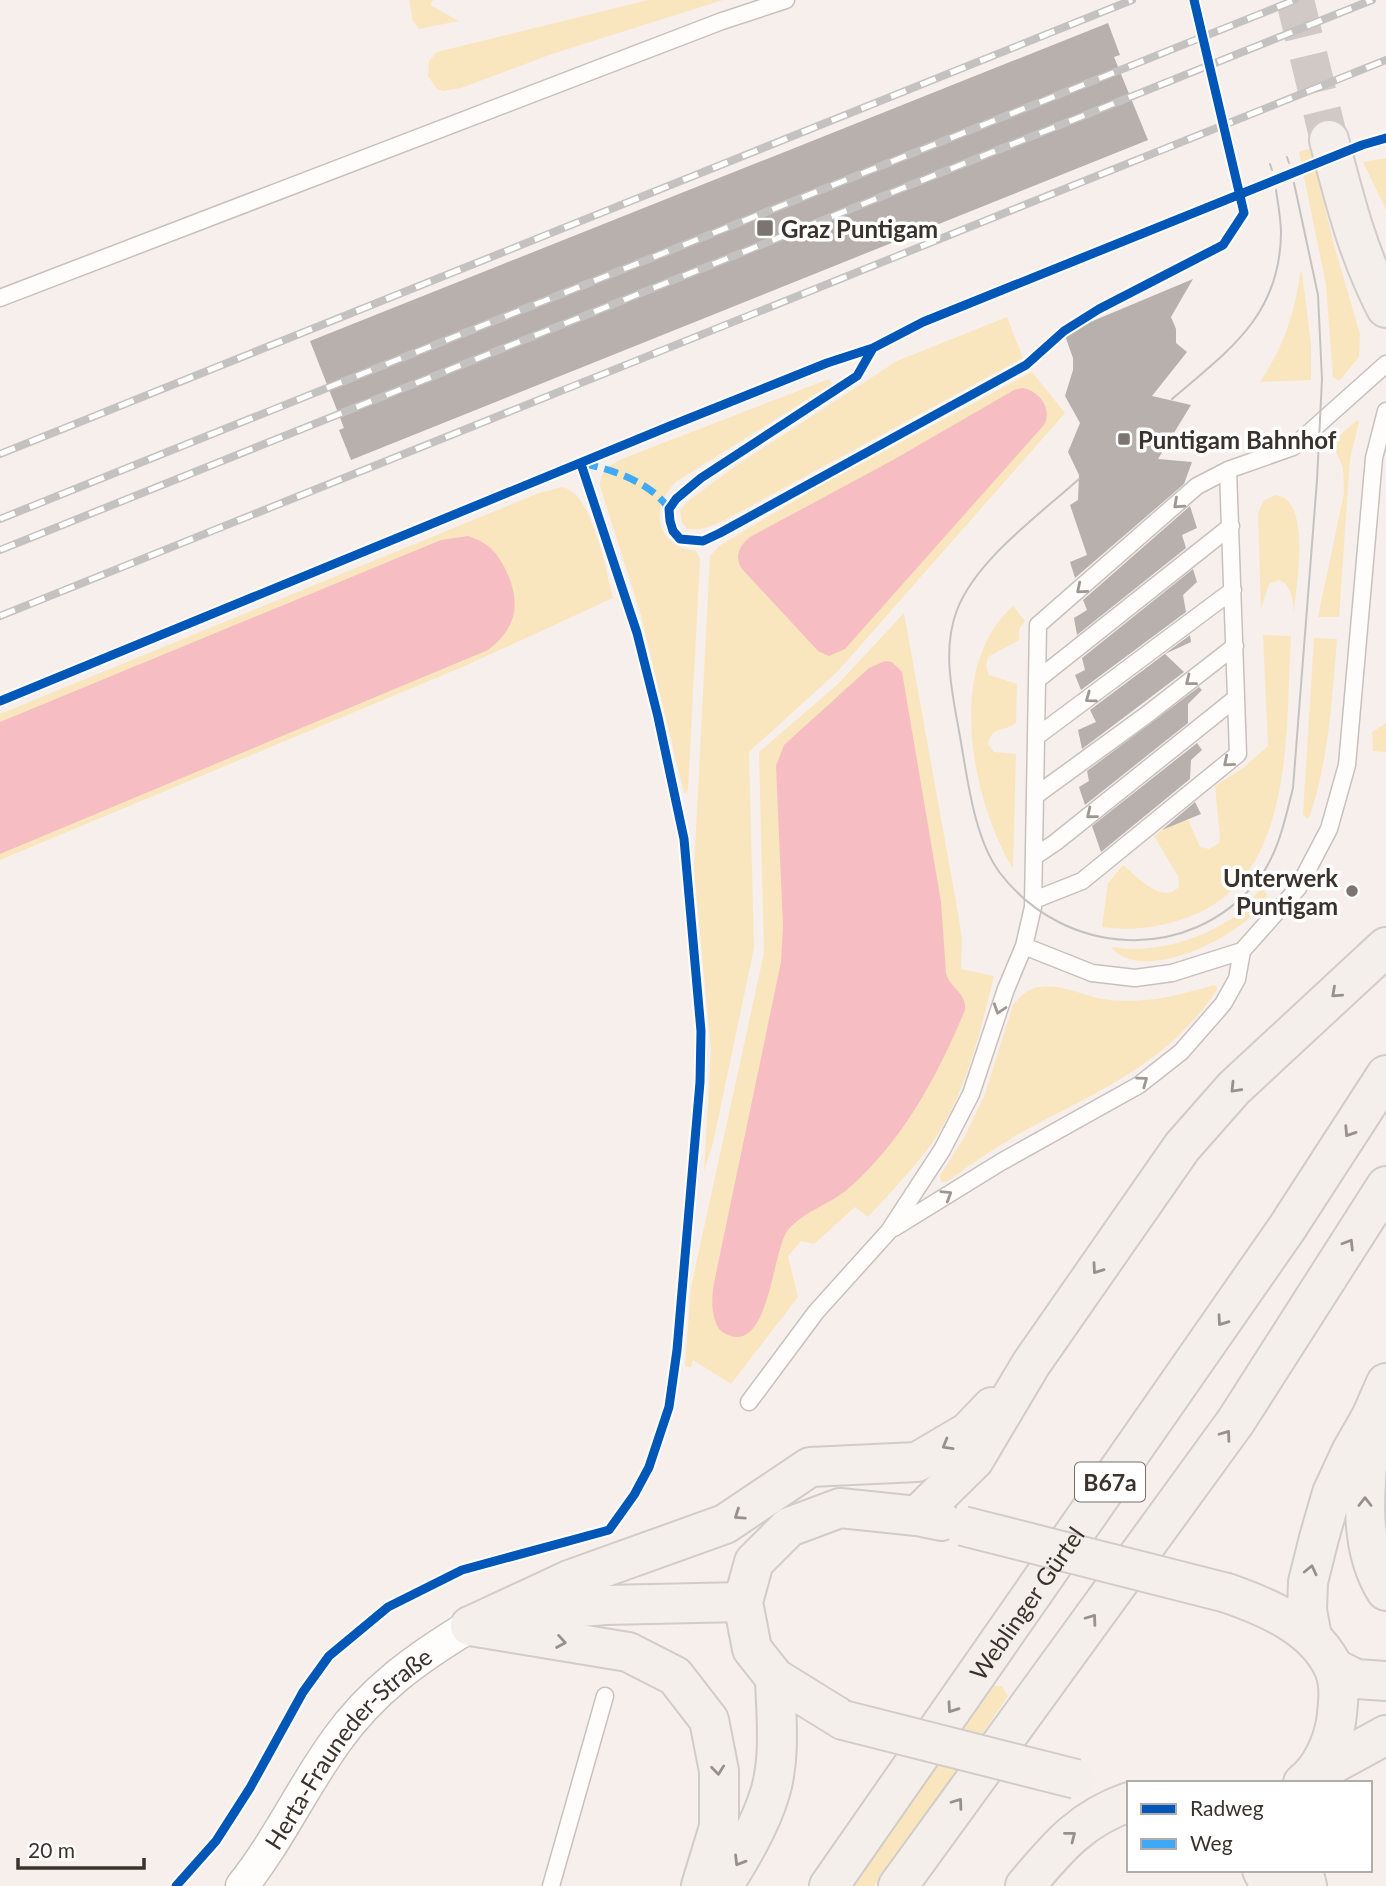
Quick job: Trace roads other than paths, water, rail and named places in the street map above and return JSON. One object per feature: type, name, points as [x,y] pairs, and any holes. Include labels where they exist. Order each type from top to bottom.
[{"type":"main road","points":[[1329,140],[1360,250],[1386,308]]},
{"type":"main road","points":[[917,1516],[974,1460],[1031,1364],[1182,1147],[1244,1079],[1386,947]]},
{"type":"main road","name":"Weblinger Gürtel","points":[[829,1886],[1287,1228],[1386,1075]]},
{"type":"main road","name":"B67a","points":[[898,1886],[1236,1421],[1386,1186]]},
{"type":"main road","points":[[470,1626],[569,1580],[725,1524],[810,1467],[917,1462],[968,1432],[1031,1364]]},
{"type":"main road","points":[[1312,1637],[1307,1610],[1308,1582],[1319,1538],[1332,1493],[1379,1400]]},
{"type":"main road","points":[[1379,1400],[1364,1506],[1369,1546],[1378,1579],[1386,1591]]},
{"type":"main road","points":[[1127,1789],[1076,1779],[843,1720],[775,1678],[752,1649],[743,1602],[754,1562],[789,1527],[840,1508],[917,1516],[963,1526],[1227,1593],[1275,1612],[1312,1637],[1334,1668],[1339,1705],[1335,1730],[1326,1753],[1308,1779]]},
{"type":"main road","points":[[470,1626],[526,1612],[605,1605],[743,1602]]},
{"type":"main road","points":[[470,1626],[628,1652],[675,1676],[709,1720],[719,1771],[719,1827],[701,1886]]},
{"type":"main road","points":[[1334,1668],[1356,1679],[1386,1681]]},
{"type":"main road","points":[[723,1886],[743,1854],[771,1792],[778,1740],[775,1678]]},
{"type":"main road","points":[[1308,1779],[1386,1735]]},
{"type":"main road","points":[[1025,1886],[1065,1839],[1106,1810],[1127,1803]]},
{"type":"street","name":"Herta-Frauneder-Straße","points":[[242,1886],[261,1861],[336,1740],[389,1681],[427,1651],[470,1626]]},
{"type":"lane","points":[[0,298],[709,26],[786,0]]},
{"type":"lane","points":[[749,1402],[816,1312],[889,1231],[942,1150],[971,1094],[1006,989],[1024,946],[1034,900],[1038,625],[1198,486],[1228,470],[1293,447],[1386,363]]},
{"type":"lane","points":[[1024,946],[1092,972],[1135,978],[1172,973],[1242,951],[1298,888],[1329,829],[1346,765],[1374,458],[1386,411]]},
{"type":"lane","points":[[1034,900],[1082,881],[1238,754],[1228,470]]},
{"type":"lane","points":[[1037,680],[1231,526]]},
{"type":"lane","points":[[1036,737],[1233,590]]},
{"type":"lane","points":[[1035,796],[1235,646]]},
{"type":"lane","points":[[1034,857],[1236,698]]},
{"type":"lane","points":[[889,1231],[1001,1162],[1139,1085],[1189,1043],[1223,1004],[1237,979],[1242,951]]},
{"type":"lane","points":[[551,1886],[605,1696]]},
{"type":"tunnel","points":[[1295,0],[1329,140]]},
{"type":"tram line","points":[[1287,157],[1289,163]]},
{"type":"tram line","points":[[1270,164],[1272,170]]},
{"type":"tram line","points":[[1079,479],[993,556],[978,573],[957,610],[952,625],[949,655],[968,785],[977,824],[991,858],[1000,873],[1027,901],[1058,922],[1092,935],[1127,940],[1163,938],[1197,927],[1229,908],[1257,881],[1276,849],[1293,788],[1317,480],[1322,379],[1318,295],[1294,183]]},
{"type":"tram line","points":[[1172,399],[1248,329],[1272,287],[1278,262],[1281,228],[1276,190]]},
{"type":"railway","points":[[0,454],[1132,0]]},
{"type":"railway","points":[[0,519],[1295,0]]},
{"type":"railway","points":[[0,550],[1372,0]]},
{"type":"railway","points":[[0,616],[1386,60]]},
{"type":"place","name":"Graz Puntigam","points":[[765,228]]},
{"type":"place","name":"Puntigam Bahnhof","points":[[1124,439]]},
{"type":"place","name":"Unterwerk Puntigam","points":[[1352,891]]}]
